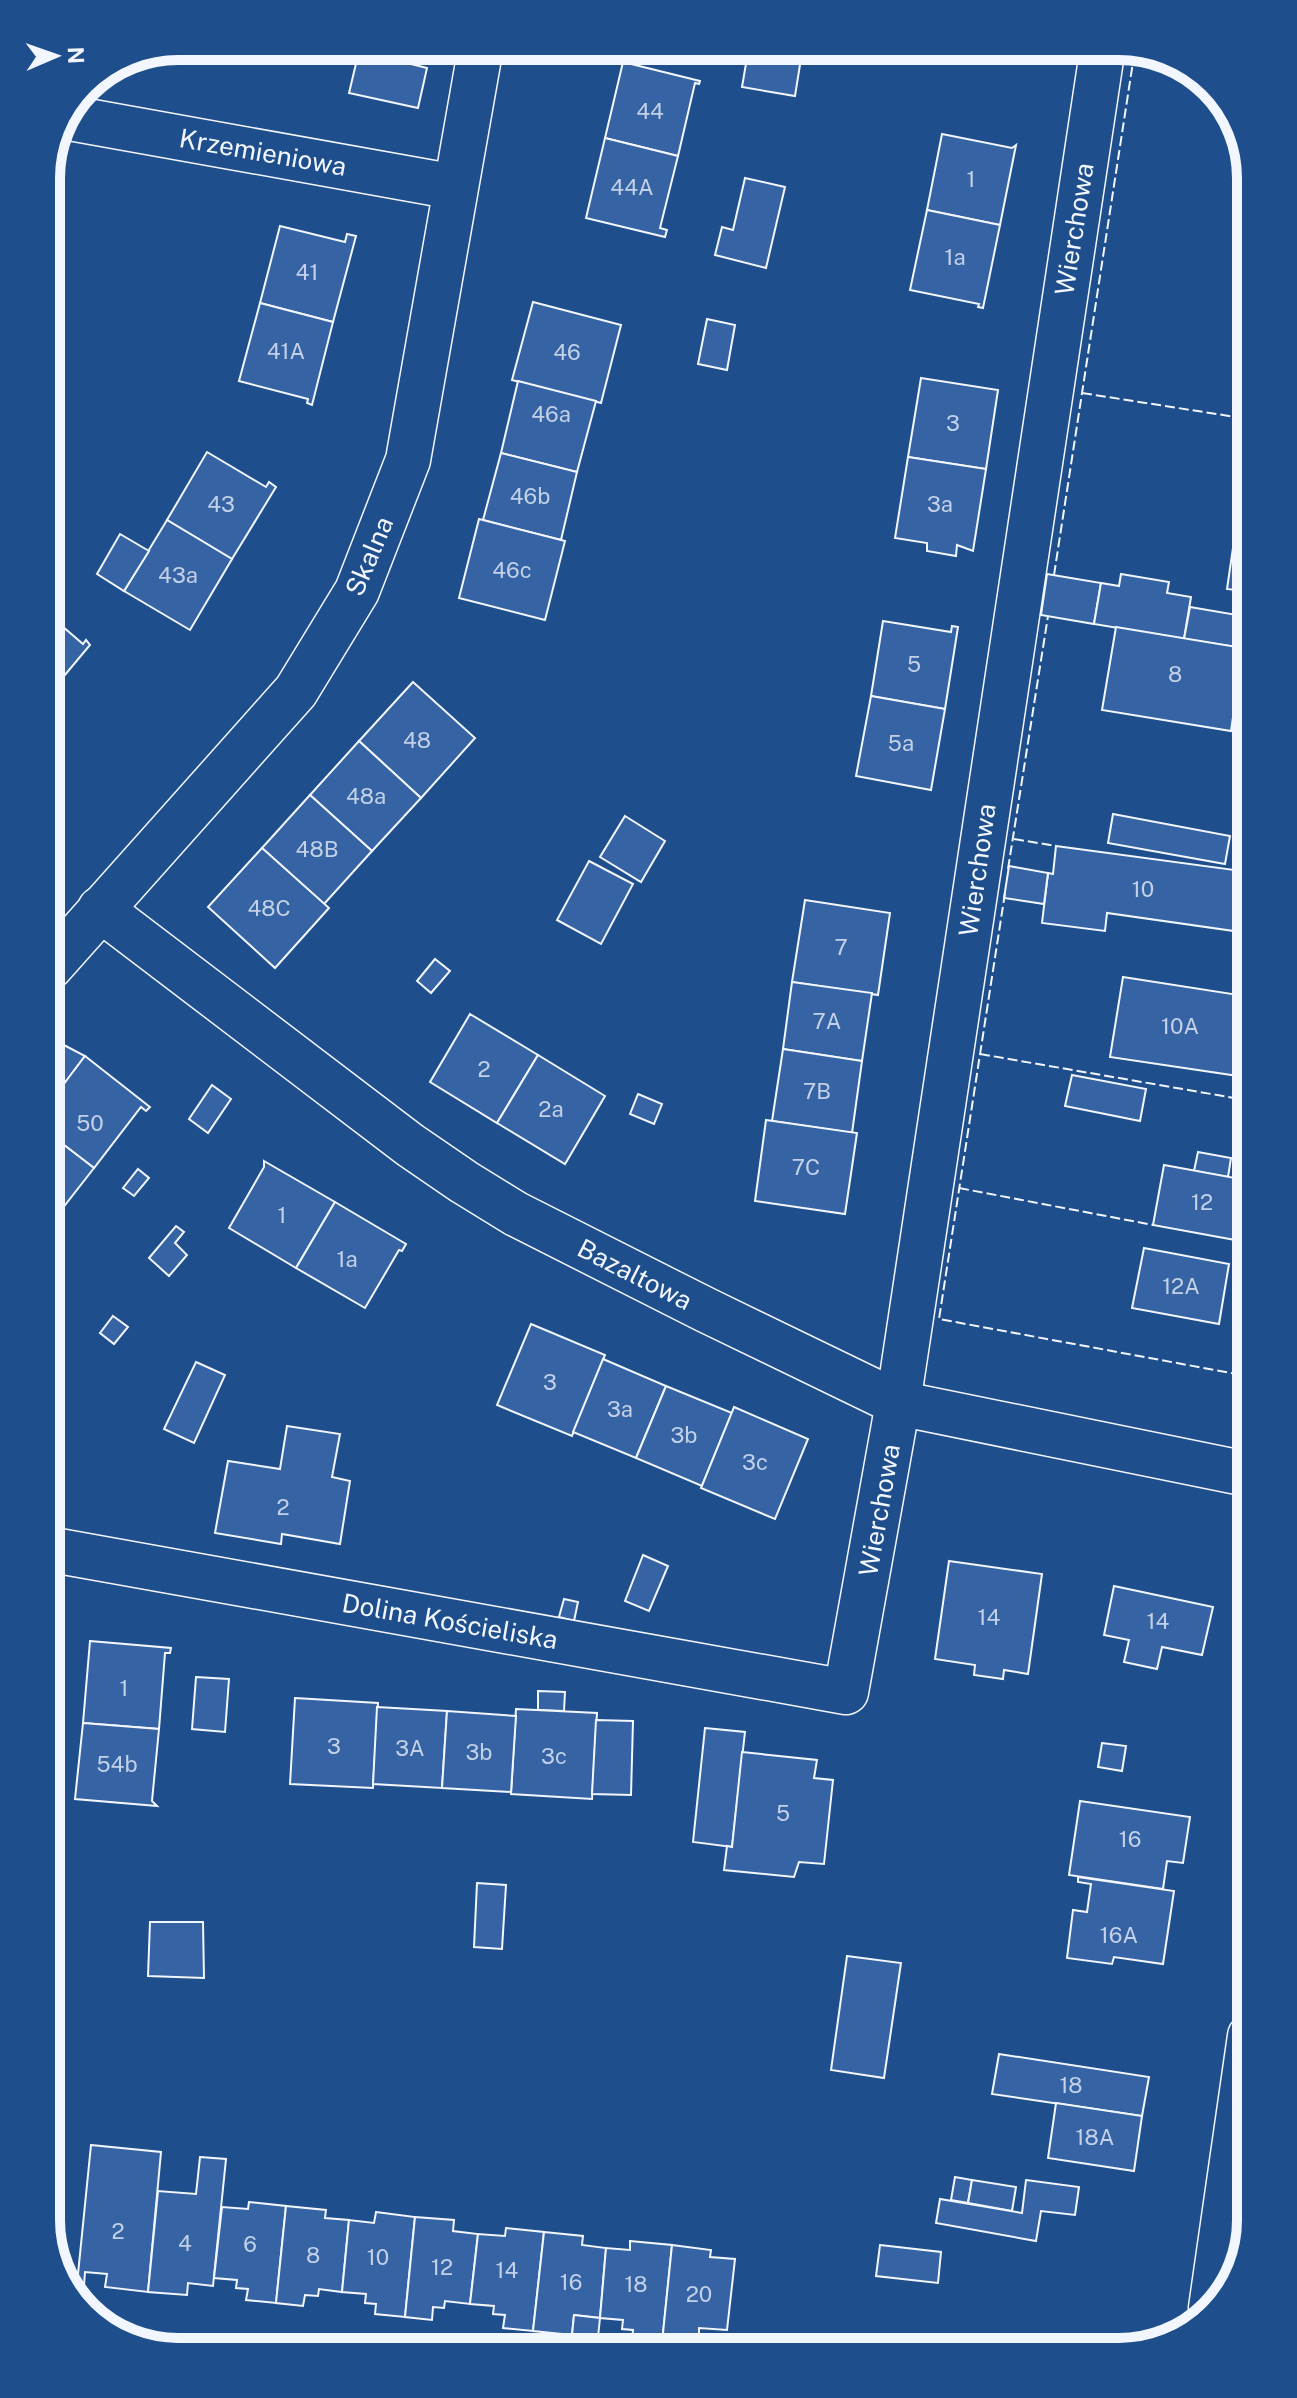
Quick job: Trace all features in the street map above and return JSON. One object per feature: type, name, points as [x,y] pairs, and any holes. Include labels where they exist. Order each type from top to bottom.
[{"type":"street","name":"Skalna","points":[[60,955],[296,691],[357,591],[408,460],[478,60]]},
{"type":"street","name":"Wierchowa","points":[[846,1692],[898,1403],[1101,60]]},
{"type":"street","name":"Krzemieniowa","points":[[76,119],[455,187]]},
{"type":"street","name":"Bazaltowa","points":[[100,909],[410,1145],[516,1214],[898,1403],[1237,1472]]},
{"type":"street","name":"Dolina Kościeliska","points":[[60,1551],[846,1692]]},
{"type":"street","points":[[1214,2290],[1237,2127]]},
{"type":"building","points":[[357,60],[395,60],[427,68],[418,108],[349,93]]},
{"type":"building","points":[[747,60],[801,60],[795,96],[742,87]]},
{"type":"building","points":[[623,62],[700,81],[699,84],[695,83],[678,156],[605,138]]},
{"type":"building","points":[[942,134],[1012,148],[1016,145],[1000,225],[927,210]]},
{"type":"building","points":[[605,138],[678,156],[660,228],[667,230],[665,237],[586,218]]},
{"type":"building","points":[[745,178],[785,187],[766,268],[715,255],[722,227],[733,230]]},
{"type":"building","points":[[927,210],[1000,225],[983,308],[978,307],[979,304],[910,290]]},
{"type":"building","points":[[280,226],[345,242],[347,234],[356,236],[333,322],[260,303]]},
{"type":"building","points":[[533,302],[621,325],[601,403],[512,380]]},
{"type":"building","points":[[260,303],[333,322],[312,405],[307,403],[308,399],[239,381]]},
{"type":"building","points":[[707,319],[735,325],[727,370],[698,364]]},
{"type":"building","points":[[921,378],[998,390],[986,469],[908,457]]},
{"type":"building","points":[[518,381],[596,401],[577,472],[501,453]]},
{"type":"building","points":[[207,452],[266,487],[269,482],[276,487],[232,559],[167,520]]},
{"type":"building","points":[[501,453],[577,472],[561,540],[483,520]]},
{"type":"building","points":[[908,457],[986,469],[973,551],[957,545],[956,556],[927,551],[927,543],[895,538]]},
{"type":"building","points":[[479,519],[565,541],[545,620],[459,598]]},
{"type":"building","points":[[167,520],[232,559],[190,630],[124,591]]},
{"type":"building","points":[[120,534],[149,551],[124,591],[97,574]]},
{"type":"building","points":[[1235,534],[1237,534],[1237,590],[1227,589]]},
{"type":"building","points":[[1047,574],[1101,583],[1094,624],[1041,615]]},
{"type":"building","points":[[1121,574],[1169,582],[1167,593],[1191,597],[1184,639],[1094,624],[1101,583],[1119,586]]},
{"type":"building","points":[[1190,607],[1237,615],[1237,647],[1184,639]]},
{"type":"building","points":[[883,621],[951,632],[952,626],[958,627],[945,709],[871,696]]},
{"type":"building","points":[[60,624],[83,644],[86,640],[90,645],[60,681]]},
{"type":"building","points":[[1116,627],[1237,647],[1237,690],[1231,731],[1102,710]]},
{"type":"building","points":[[413,682],[475,738],[421,798],[359,741]]},
{"type":"building","points":[[871,696],[945,709],[931,790],[856,776]]},
{"type":"building","points":[[359,741],[421,798],[372,851],[310,795]]},
{"type":"building","points":[[310,795],[372,851],[324,904],[262,848]]},
{"type":"building","points":[[1113,814],[1230,836],[1225,864],[1108,843]]},
{"type":"building","points":[[625,816],[665,841],[641,882],[600,857]]},
{"type":"building","points":[[1056,846],[1237,870],[1234,931],[1107,913],[1105,931],[1042,923],[1048,873],[1053,874]]},
{"type":"building","points":[[262,848],[329,908],[275,968],[208,907]]},
{"type":"building","points":[[589,861],[633,884],[601,944],[557,920]]},
{"type":"building","points":[[1009,866],[1048,873],[1044,904],[1004,898]]},
{"type":"building","points":[[805,900],[890,913],[878,995],[792,982]]},
{"type":"building","points":[[435,959],[450,971],[431,993],[417,981]]},
{"type":"building","points":[[1123,977],[1237,995],[1237,1076],[1110,1057]]},
{"type":"building","points":[[792,982],[872,993],[862,1061],[783,1049]]},
{"type":"building","points":[[470,1014],[538,1055],[497,1123],[430,1082]]},
{"type":"building","points":[[62,1044],[85,1056],[60,1090]]},
{"type":"building","points":[[783,1049],[862,1061],[852,1133],[772,1121]]},
{"type":"building","points":[[538,1055],[605,1096],[565,1164],[497,1123]]},
{"type":"building","points":[[85,1056],[150,1107],[146,1111],[141,1107],[94,1168],[60,1142],[60,1089]]},
{"type":"building","points":[[1072,1075],[1146,1089],[1140,1121],[1065,1106]]},
{"type":"building","points":[[212,1085],[231,1099],[208,1133],[189,1119]]},
{"type":"building","points":[[638,1094],[662,1104],[654,1124],[630,1114]]},
{"type":"building","points":[[766,1120],[857,1133],[845,1214],[755,1201]]},
{"type":"building","points":[[60,1142],[94,1168],[60,1211]]},
{"type":"building","points":[[1198,1152],[1231,1158],[1228,1177],[1194,1171]]},
{"type":"building","points":[[264,1161],[335,1202],[296,1268],[229,1228],[264,1167]]},
{"type":"building","points":[[1164,1165],[1237,1178],[1237,1240],[1153,1225]]},
{"type":"building","points":[[138,1169],[149,1178],[134,1196],[123,1188]]},
{"type":"building","points":[[335,1202],[406,1244],[402,1251],[399,1250],[365,1308],[296,1268]]},
{"type":"building","points":[[176,1226],[184,1232],[175,1243],[187,1255],[169,1276],[149,1258]]},
{"type":"building","points":[[1144,1248],[1229,1264],[1219,1324],[1132,1308]]},
{"type":"building","points":[[113,1316],[128,1327],[114,1344],[100,1333]]},
{"type":"building","points":[[531,1324],[605,1355],[572,1436],[497,1405]]},
{"type":"building","points":[[603,1359],[666,1386],[636,1458],[573,1432]]},
{"type":"building","points":[[196,1362],[225,1375],[194,1443],[164,1429]]},
{"type":"building","points":[[666,1386],[732,1413],[702,1486],[636,1458]]},
{"type":"building","points":[[734,1407],[808,1439],[775,1519],[701,1488]]},
{"type":"building","points":[[287,1426],[340,1434],[332,1477],[350,1481],[340,1544],[282,1534],[281,1544],[215,1533],[228,1461],[280,1469]]},
{"type":"building","points":[[643,1555],[668,1566],[649,1611],[625,1601]]},
{"type":"building","points":[[949,1561],[1042,1574],[1028,1674],[1004,1670],[1003,1679],[974,1675],[975,1665],[935,1659]]},
{"type":"building","points":[[1114,1586],[1213,1607],[1202,1655],[1162,1647],[1157,1669],[1124,1662],[1129,1640],[1104,1635]]},
{"type":"building","points":[[564,1599],[578,1602],[574,1621],[559,1617]]},
{"type":"building","points":[[90,1641],[171,1648],[170,1653],[165,1653],[159,1729],[83,1723]]},
{"type":"building","points":[[196,1677],[229,1679],[225,1732],[192,1729]]},
{"type":"building","points":[[538,1691],[565,1692],[564,1711],[538,1710]]},
{"type":"building","points":[[295,1698],[378,1703],[373,1788],[290,1784]]},
{"type":"building","points":[[377,1707],[447,1711],[442,1788],[373,1784]]},
{"type":"building","points":[[516,1709],[597,1713],[592,1799],[511,1794]]},
{"type":"building","points":[[447,1711],[516,1716],[511,1792],[442,1788]]},
{"type":"building","points":[[596,1720],[633,1721],[631,1795],[592,1794]]},
{"type":"building","points":[[83,1723],[159,1729],[152,1801],[157,1806],[75,1799]]},
{"type":"building","points":[[705,1728],[745,1732],[732,1847],[693,1842]]},
{"type":"building","points":[[1102,1743],[1126,1746],[1122,1771],[1098,1767]]},
{"type":"building","points":[[742,1752],[817,1760],[814,1778],[833,1780],[824,1864],[799,1862],[794,1877],[724,1870],[727,1846],[732,1847]]},
{"type":"building","points":[[1080,1801],[1190,1817],[1183,1863],[1167,1861],[1163,1889],[1069,1875]]},
{"type":"building","points":[[1078,1877],[1174,1891],[1163,1964],[1114,1957],[1112,1964],[1067,1958],[1073,1910],[1087,1912],[1091,1884],[1078,1882]]},
{"type":"building","points":[[477,1883],[506,1885],[502,1949],[474,1947]]},
{"type":"building","points":[[150,1922],[203,1922],[204,1978],[148,1976]]},
{"type":"building","points":[[847,1956],[901,1963],[884,2078],[831,2070]]},
{"type":"building","points":[[999,2054],[1149,2077],[1142,2116],[992,2094]]},
{"type":"building","points":[[1056,2103],[1142,2116],[1134,2171],[1048,2158]]},
{"type":"building","points":[[91,2145],[161,2152],[148,2292],[105,2287],[107,2274],[85,2272],[84,2285],[77,2281]]},
{"type":"building","points":[[200,2157],[226,2159],[213,2286],[188,2283],[187,2295],[148,2292],[158,2191],[196,2194]]},
{"type":"building","points":[[955,2177],[972,2180],[968,2203],[951,2200]]},
{"type":"building","points":[[972,2180],[1016,2187],[1012,2211],[968,2203]]},
{"type":"building","points":[[1026,2180],[1079,2187],[1075,2215],[1041,2211],[1036,2241],[936,2223],[940,2199],[1022,2213]]},
{"type":"building","points":[[249,2202],[286,2206],[276,2303],[246,2300],[248,2289],[236,2288],[237,2280],[214,2278],[222,2207],[248,2209]]},
{"type":"building","points":[[286,2206],[326,2210],[325,2218],[349,2220],[342,2292],[319,2289],[318,2296],[305,2295],[303,2306],[276,2303]]},
{"type":"building","points":[[376,2212],[415,2217],[405,2317],[375,2314],[376,2304],[365,2303],[366,2294],[342,2292],[349,2220],[374,2223]]},
{"type":"building","points":[[415,2217],[454,2220],[453,2231],[478,2234],[470,2304],[445,2301],[444,2308],[433,2307],[432,2320],[405,2317]]},
{"type":"building","points":[[506,2228],[544,2232],[533,2331],[503,2328],[505,2315],[493,2314],[494,2306],[470,2304],[478,2234],[505,2236]]},
{"type":"building","points":[[544,2232],[583,2236],[582,2245],[606,2248],[600,2318],[574,2315],[572,2335],[533,2331]]},
{"type":"building","points":[[630,2241],[672,2245],[663,2338],[632,2338],[633,2330],[622,2329],[623,2320],[600,2318],[606,2248],[630,2250]]},
{"type":"building","points":[[672,2245],[711,2250],[710,2257],[735,2259],[727,2330],[699,2328],[699,2337],[663,2338]]},
{"type":"building","points":[[880,2245],[941,2252],[938,2283],[876,2276]]},
{"type":"building","points":[[574,2315],[600,2318],[598,2337],[572,2335]]},
{"type":"fence","points":[[1054,575],[1133,61]]},
{"type":"fence","points":[[1082,393],[1237,417]]},
{"type":"fence","points":[[1008,869],[1048,616]]},
{"type":"fence","points":[[1014,839],[1056,846]]},
{"type":"fence","points":[[1005,893],[939,1319],[1237,1374]]},
{"type":"fence","points":[[980,1054],[1237,1098]]},
{"type":"fence","points":[[959,1188],[1153,1225]]}]
